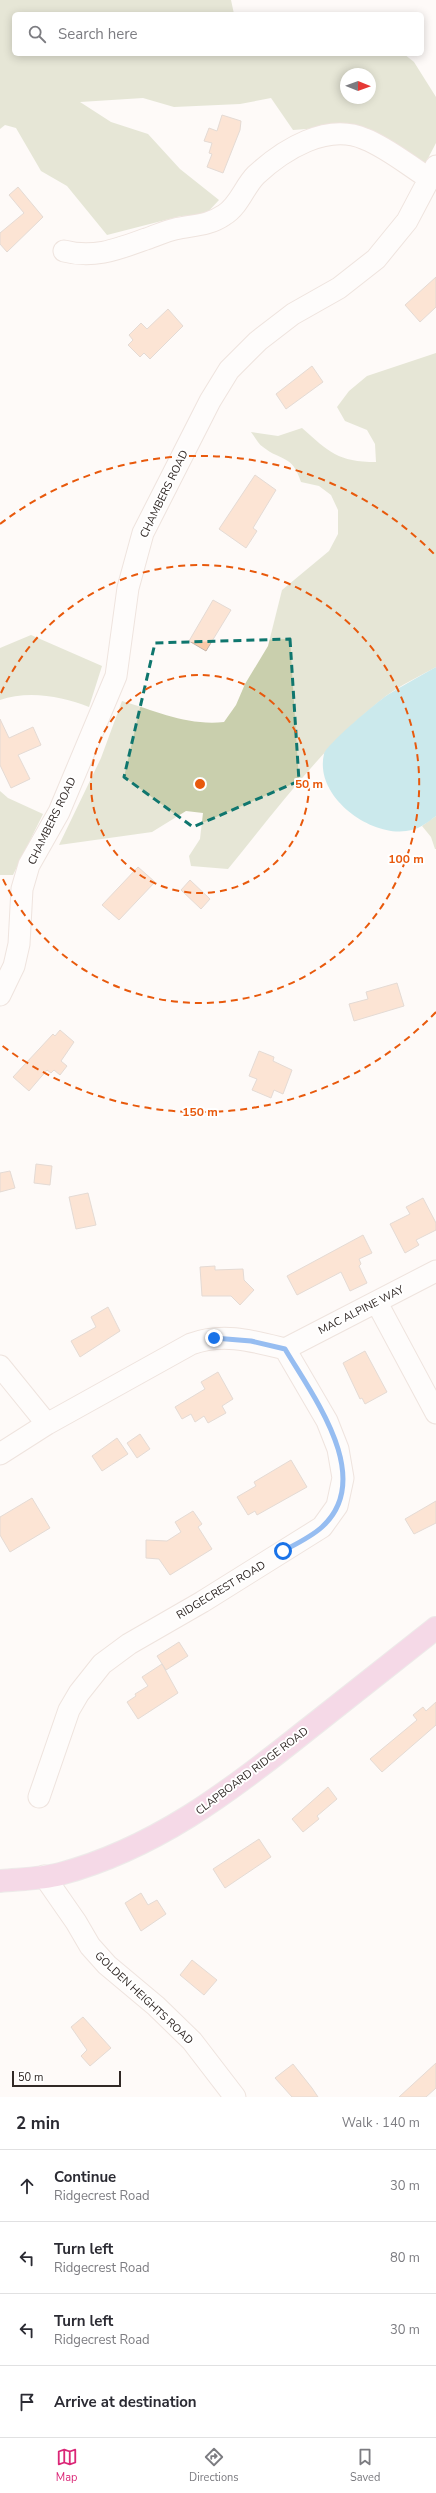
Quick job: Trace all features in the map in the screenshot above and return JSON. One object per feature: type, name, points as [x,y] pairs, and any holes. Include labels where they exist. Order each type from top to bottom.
[{"type":"main road","name":"CLAPBOARD RIDGE ROAD","points":[[0,1881],[59,1874],[107,1858],[154,1838],[199,1812],[259,1768],[436,1628]]},
{"type":"street","points":[[64,251],[81,255],[110,252],[175,229],[207,225],[226,214],[253,178],[271,161],[298,145],[323,137],[346,133],[366,139],[433,172]]},
{"type":"street","name":"CHAMBERS ROAD","points":[[0,995],[14,966],[19,944],[22,889],[30,865],[59,812],[116,676],[128,588],[143,533],[210,401],[229,370],[258,341],[292,314],[339,288],[376,259],[407,221],[433,172]]},
{"type":"street","name":"MAC ALPINE WAY","points":[[285,1349],[436,1272]]},
{"type":"street","points":[[377,1303],[436,1413]]},
{"type":"street","points":[[0,1454],[47,1424],[202,1340],[227,1337],[285,1349]]},
{"type":"street","name":"RIDGECREST ROAD","points":[[39,1797],[69,1710],[79,1692],[102,1664],[129,1644],[202,1602],[322,1527],[337,1506],[343,1478],[338,1448],[327,1421],[285,1349]]},
{"type":"street","points":[[0,1366],[47,1424]]},
{"type":"street","name":"GOLDEN HEIGHTS ROAD","points":[[44,1876],[76,1922],[90,1946],[107,1965],[156,2006],[192,2041],[235,2097]]},
{"type":"highlighted area","points":[[290,639],[299,781],[193,827],[124,777],[155,643]]},
{"type":"green space","points":[[0,0],[231,0],[234,12],[12,12],[12,56],[406,56],[414,62],[436,97],[436,143],[425,164],[346,126],[293,130],[271,98],[240,104],[174,107],[143,98],[80,102],[111,122],[148,134],[180,169],[219,200],[205,215],[181,216],[107,235],[67,186],[41,171],[16,128],[5,125],[0,129]]},
{"type":"green space","points":[[436,353],[436,667],[404,684],[386,696],[342,735],[302,778],[228,869],[191,866],[189,856],[200,839],[203,813],[186,811],[152,832],[59,845],[101,758],[122,701],[185,720],[211,723],[224,722],[236,705],[245,684],[268,646],[282,590],[329,551],[338,534],[338,510],[331,495],[319,486],[301,482],[298,473],[290,463],[261,446],[251,432],[278,436],[302,428],[327,449],[343,458],[363,462],[376,462],[375,444],[367,430],[345,421],[337,407],[349,391],[367,376]]},
{"type":"green space","points":[[31,635],[102,666],[89,707],[57,697],[33,695],[22,695],[0,700],[0,648]]},
{"type":"green space","points":[[0,791],[8,798],[43,814],[13,875],[0,875]]},
{"type":"green space","points":[[436,816],[435,849],[431,837],[422,826]]},
{"type":"water","points":[[436,667],[436,816],[422,826],[406,831],[391,831],[376,827],[361,820],[347,810],[336,798],[327,784],[323,770],[324,754],[343,732],[383,698]]},
{"type":"building","points":[[222,115],[241,121],[240,130],[223,173],[207,167],[212,154],[209,153],[212,143],[204,141],[209,128],[217,131]]},
{"type":"building","points":[[18,187],[43,217],[7,252],[0,244],[0,233],[24,213],[9,195]]},
{"type":"building","points":[[436,277],[436,307],[420,322],[405,305]]},
{"type":"building","points":[[168,309],[183,326],[150,359],[144,353],[140,357],[128,345],[133,340],[129,335],[141,323],[147,329]]},
{"type":"building","points":[[312,366],[323,382],[286,409],[276,394]]},
{"type":"building","points":[[255,475],[276,490],[253,528],[257,531],[246,548],[219,529]]},
{"type":"building","points":[[213,600],[231,610],[206,651],[189,641]]},
{"type":"building","points":[[0,719],[9,738],[33,727],[41,745],[18,755],[30,779],[11,788],[0,765]]},
{"type":"building","points":[[138,867],[155,882],[119,920],[102,905]]},
{"type":"building","points":[[190,880],[210,899],[201,909],[181,890]]},
{"type":"building","points":[[397,983],[404,1006],[354,1021],[349,1004],[368,999],[366,992]]},
{"type":"building","points":[[60,1030],[74,1042],[61,1061],[67,1066],[60,1075],[54,1070],[51,1073],[47,1070],[29,1091],[13,1077],[53,1034],[55,1036]]},
{"type":"building","points":[[259,1051],[274,1057],[273,1061],[292,1070],[283,1094],[274,1090],[271,1098],[252,1090],[257,1079],[249,1076]]},
{"type":"building","points":[[36,1164],[52,1166],[50,1185],[34,1183]]},
{"type":"building","points":[[10,1171],[15,1188],[0,1192],[0,1173]]},
{"type":"building","points":[[88,1193],[96,1225],[76,1229],[69,1197]]},
{"type":"building","points":[[423,1198],[436,1223],[436,1230],[416,1240],[419,1245],[405,1253],[390,1224],[410,1214],[406,1207]]},
{"type":"building","points":[[363,1235],[372,1253],[359,1259],[361,1264],[359,1266],[367,1283],[350,1291],[341,1272],[297,1295],[287,1276]]},
{"type":"building","points":[[215,1266],[215,1270],[243,1269],[244,1280],[254,1290],[240,1305],[231,1296],[202,1296],[200,1267]]},
{"type":"building","points":[[108,1307],[120,1331],[80,1357],[71,1341],[96,1327],[91,1317]]},
{"type":"building","points":[[365,1351],[387,1392],[365,1404],[362,1398],[360,1399],[343,1363]]},
{"type":"building","points":[[218,1372],[233,1399],[222,1406],[226,1413],[208,1423],[204,1416],[195,1422],[191,1414],[182,1419],[175,1407],[205,1389],[201,1382]]},
{"type":"building","points":[[140,1434],[150,1449],[137,1458],[127,1443]]},
{"type":"building","points":[[117,1438],[128,1454],[102,1471],[92,1456]]},
{"type":"building","points":[[291,1460],[307,1487],[257,1515],[255,1511],[248,1515],[237,1497],[256,1486],[254,1482]]},
{"type":"building","points":[[32,1498],[50,1528],[10,1552],[0,1535],[0,1517]]},
{"type":"building","points":[[436,1501],[436,1523],[414,1534],[405,1519]]},
{"type":"building","points":[[193,1511],[202,1524],[198,1527],[212,1549],[170,1575],[159,1559],[146,1558],[146,1540],[167,1541],[181,1532],[175,1522]]},
{"type":"building","points":[[179,1642],[188,1656],[166,1670],[157,1656]]},
{"type":"building","points":[[162,1664],[178,1693],[138,1719],[127,1702],[136,1696],[135,1694],[148,1686],[142,1677]]},
{"type":"building","points":[[436,1702],[436,1725],[382,1772],[370,1759],[417,1720],[413,1715],[423,1707],[426,1711]]},
{"type":"building","points":[[328,1787],[337,1799],[317,1816],[319,1819],[303,1832],[292,1819]]},
{"type":"building","points":[[259,1839],[271,1857],[225,1888],[213,1869]]},
{"type":"building","points":[[141,1893],[148,1905],[157,1900],[166,1914],[141,1931],[125,1903]]},
{"type":"building","points":[[192,1960],[217,1980],[204,1995],[180,1975]]},
{"type":"building","points":[[83,2017],[111,2048],[90,2066],[81,2056],[87,2050],[71,2027]]},
{"type":"building","points":[[436,2063],[436,2088],[426,2097],[399,2097]]},
{"type":"building","points":[[293,2064],[318,2097],[292,2097],[275,2078]]},
{"type":"route","points":[[214,1338],[227,1337],[285,1349],[327,1421],[338,1448],[343,1478],[342,1493],[337,1506],[322,1527],[283,1551]]}]
